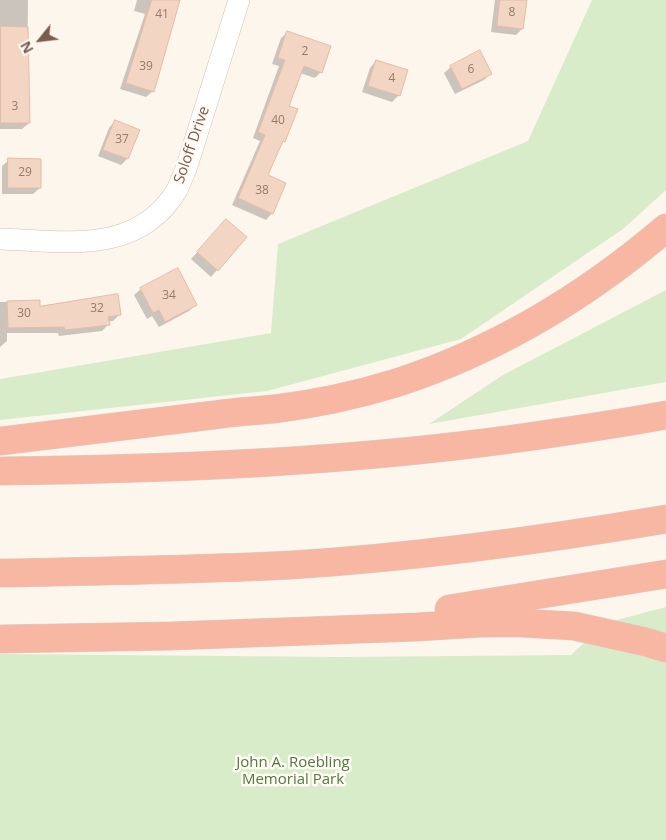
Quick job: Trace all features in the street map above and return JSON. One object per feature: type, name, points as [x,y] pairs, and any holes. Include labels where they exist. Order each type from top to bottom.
[{"type":"highway","points":[[0,441],[226,413],[274,409],[336,398],[395,383],[453,362],[510,336],[574,299],[666,228]]},
{"type":"highway","points":[[0,471],[231,466],[340,458],[450,448],[666,415]]},
{"type":"highway","points":[[0,573],[167,570],[292,565],[405,556],[572,534],[666,518]]},
{"type":"highway","points":[[314,630],[666,574]]},
{"type":"highway","points":[[0,639],[171,636],[417,627],[481,622],[574,626],[666,648]]},
{"type":"street","name":"Soloff Drive","points":[[0,239],[93,242],[119,237],[141,226],[161,210],[176,190],[186,169],[239,0]]},
{"type":"green space","points":[[592,0],[666,0],[666,190],[623,229],[461,339],[267,391],[0,420],[0,379],[271,333],[278,244],[528,141]]},
{"type":"green space","points":[[666,290],[666,382],[429,424],[503,375]]},
{"type":"green space","name":"John A. Roebling Memorial Park","points":[[666,607],[666,840],[0,840],[0,654],[340,657],[571,655],[605,623]]},
{"type":"building","points":[[152,0],[180,0],[154,92],[126,83]]},
{"type":"building","points":[[500,0],[527,0],[523,29],[497,26]]},
{"type":"building","points":[[1,26],[28,27],[30,123],[1,123]]},
{"type":"building","points":[[287,31],[331,46],[322,73],[304,66],[289,106],[298,109],[285,142],[283,141],[268,175],[286,183],[273,214],[238,198],[265,135],[258,132],[285,60],[278,58]]},
{"type":"building","points":[[480,50],[492,74],[462,89],[450,66]]},
{"type":"building","points":[[376,60],[408,70],[400,96],[368,86]]},
{"type":"building","points":[[115,120],[140,130],[128,159],[103,150]]},
{"type":"building","points":[[8,158],[41,159],[41,188],[8,188]]},
{"type":"building","points":[[226,219],[247,237],[218,271],[197,252]]},
{"type":"building","points":[[178,268],[197,305],[165,322],[159,310],[153,313],[140,288]]},
{"type":"building","points":[[118,294],[121,315],[108,317],[110,325],[65,330],[64,327],[8,328],[7,301],[40,300],[40,306]]}]
